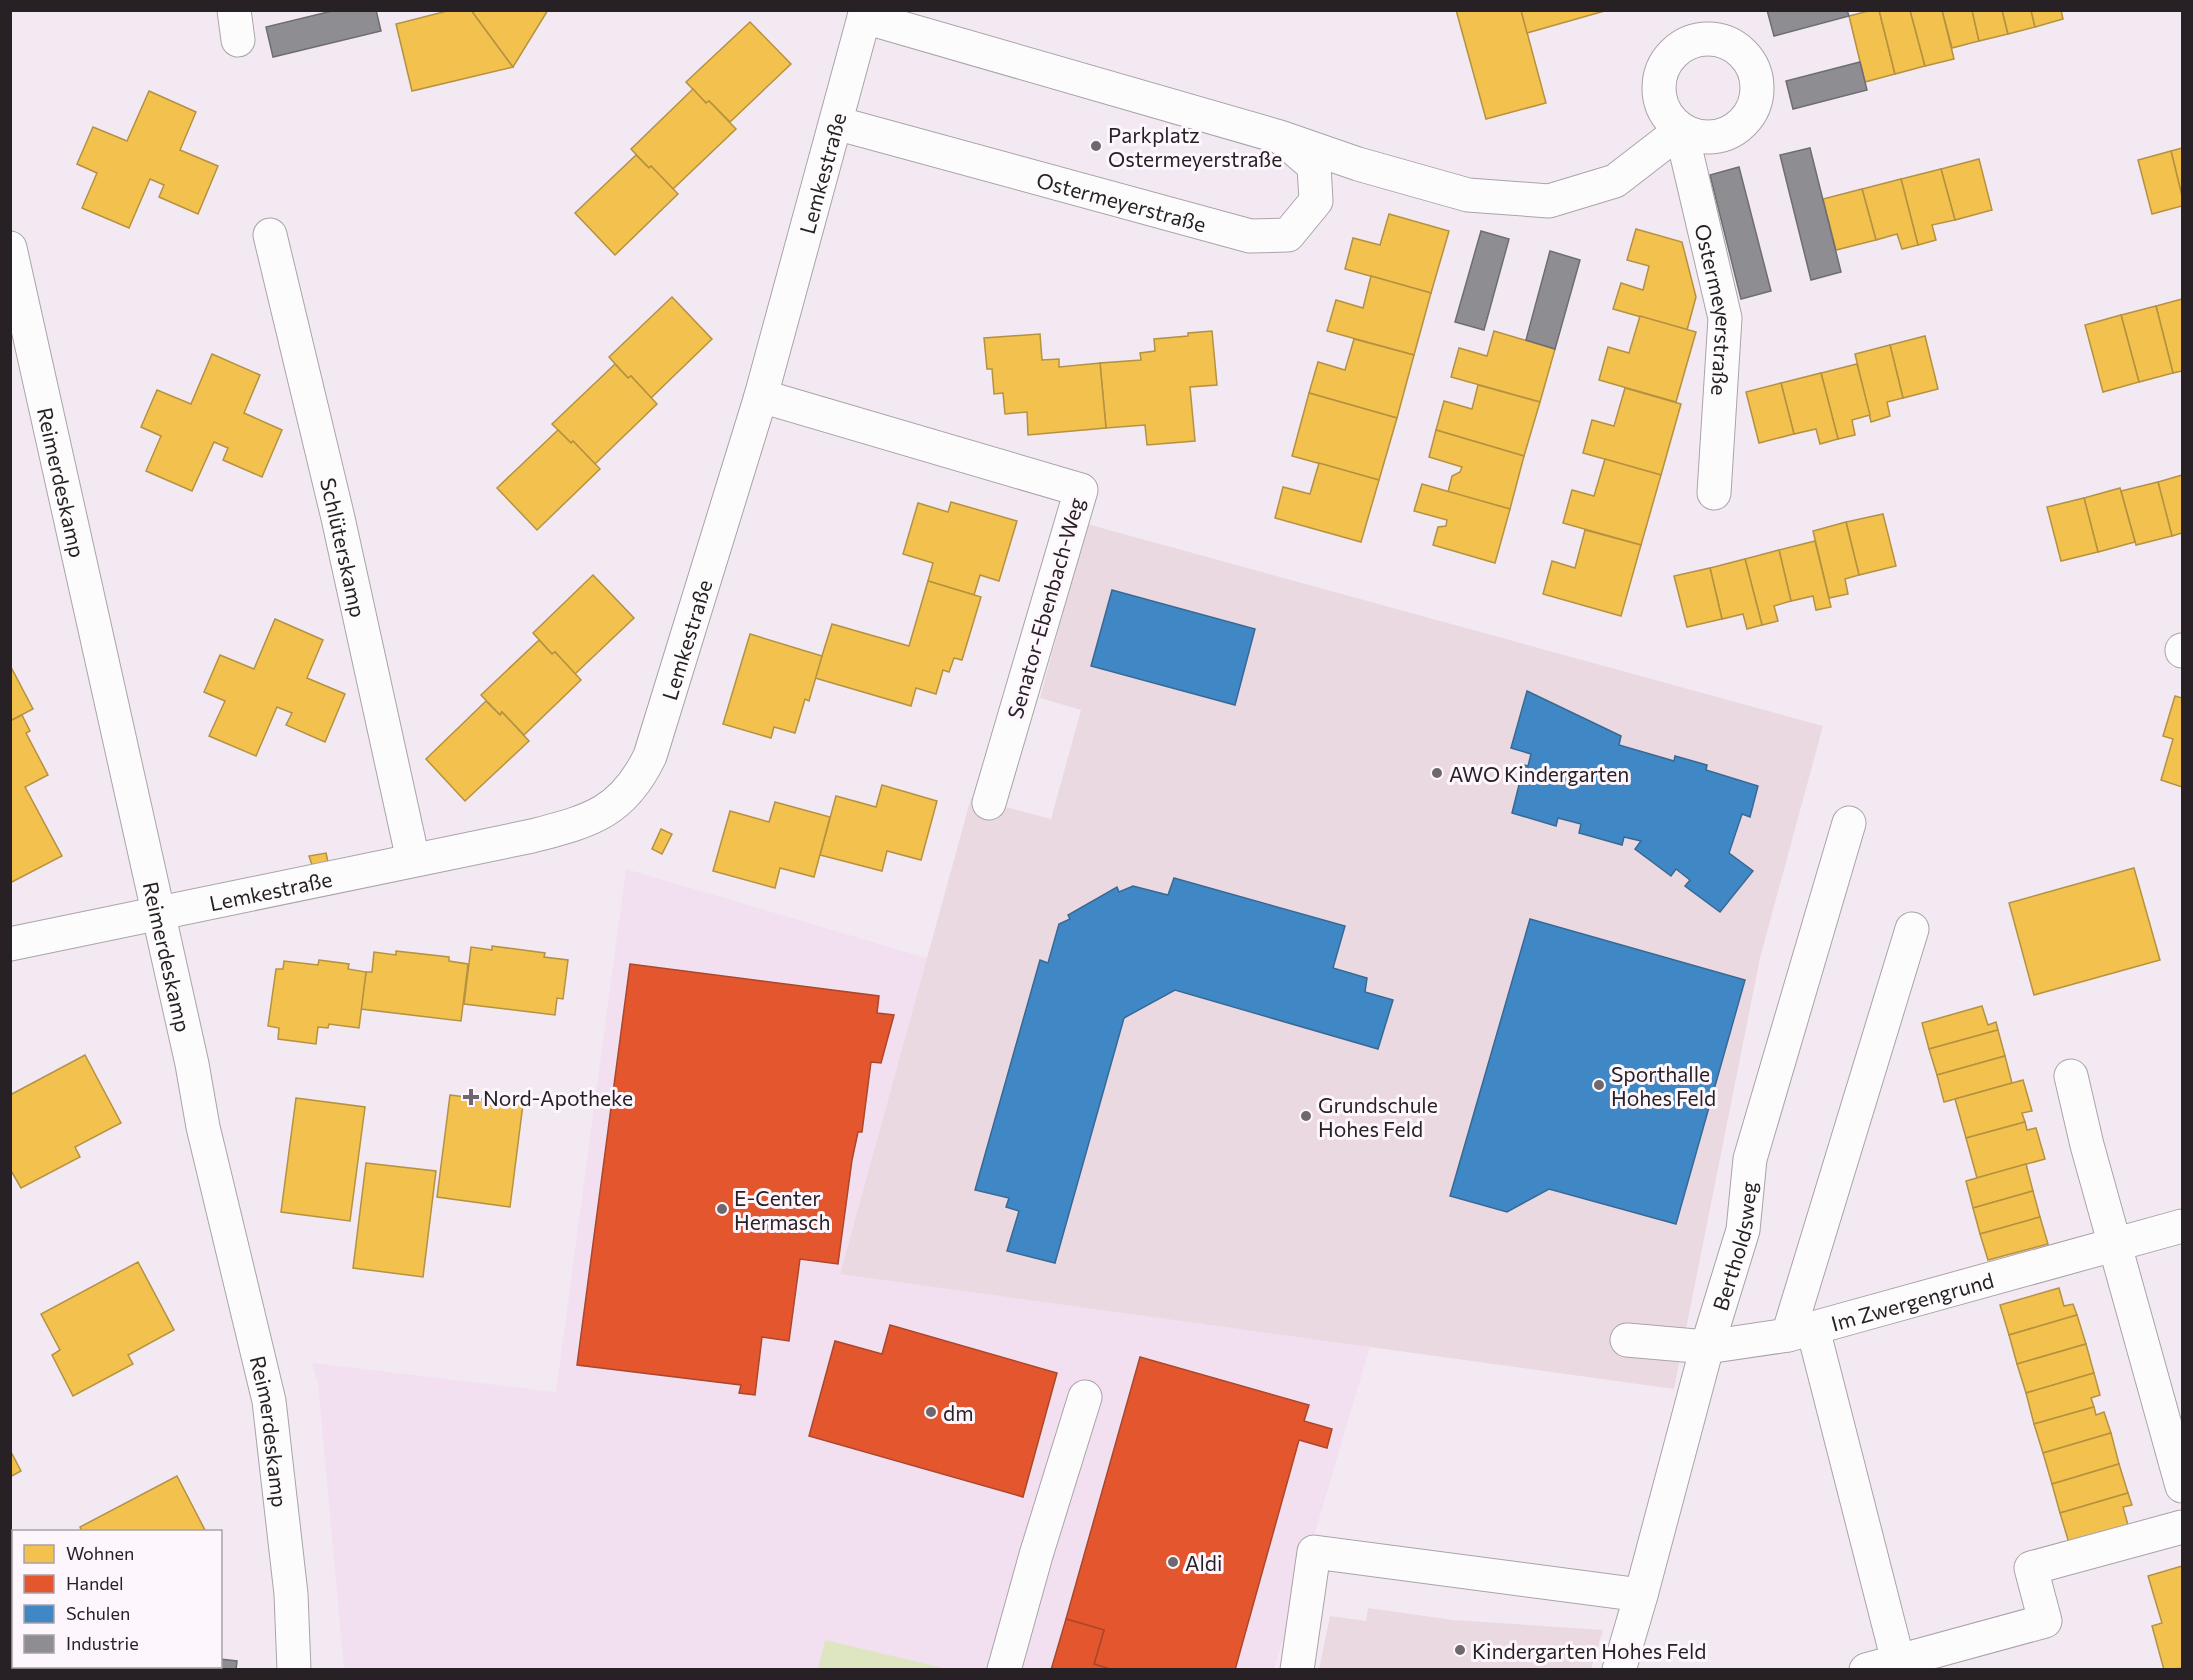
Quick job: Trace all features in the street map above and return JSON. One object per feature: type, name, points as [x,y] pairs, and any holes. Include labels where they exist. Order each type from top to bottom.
[{"type":"street","name":"Lemkestraße","points":[[10,944],[532,836],[584,821],[614,805],[640,776],[650,756],[761,396],[865,14]]},
{"type":"street","name":"Ostermeyerstraße","points":[[865,14],[1280,137],[1358,164],[1468,195],[1549,201],[1615,181],[1681,130],[1725,318],[1714,493]]},
{"type":"street","name":"Ostermeyerstraße","points":[[836,123],[1250,236],[1288,235],[1316,201],[1314,166],[1280,137]]},
{"type":"street","name":"Schlüterskamp","points":[[270,235],[338,518],[413,860]]},
{"type":"street","name":"Reimerdeskamp","points":[[10,248],[192,1064],[203,1127],[268,1401],[291,1594],[294,1670]]},
{"type":"street","name":"Senator-Ebenbach-Weg","points":[[761,396],[1081,490],[989,803]]},
{"type":"street","name":"Bertholdsweg","points":[[1619,1670],[1707,1347],[1743,1230],[1750,1159],[1849,823]]},
{"type":"street","points":[[1898,1661],[1800,1332],[1912,929]]},
{"type":"street","points":[[2071,1076],[2087,1145],[2182,1486]]},
{"type":"street","name":"Im Zwergengrund","points":[[1627,1340],[1707,1347],[1800,1332],[2182,1226]]},
{"type":"street","points":[[1004,1670],[1036,1555],[1085,1397]]},
{"type":"street","points":[[1866,1670],[2045,1621],[2031,1568],[2182,1527]]},
{"type":"street","points":[[1298,1670],[1314,1552],[1641,1595]]},
{"type":"shaded area","name":"Grundschule Hohes Feld","points":[[1087,524],[1823,726],[1760,958],[1674,1389],[840,1274],[971,798],[1051,819],[1081,710],[1040,698]]},
{"type":"shaded area","points":[[626,869],[927,958],[840,1273],[1370,1347],[1274,1670],[344,1669],[318,1384],[312,1363],[556,1392]]},
{"type":"shaded area","name":"Kindergarten Hohes Feld","points":[[1368,1608],[1453,1620],[1603,1630],[1591,1669],[1319,1669],[1330,1616],[1366,1621]]},
{"type":"green space","points":[[825,1640],[948,1669],[818,1669]]},
{"type":"building: Wohnen","points":[[451,10],[471,10],[513,67],[412,91],[396,24]]},
{"type":"building: Wohnen","points":[[471,10],[548,10],[513,67]]},
{"type":"building: Wohnen","points":[[1456,10],[1521,10],[1546,103],[1486,119]]},
{"type":"building: Wohnen","points":[[1521,10],[1608,10],[1527,33]]},
{"type":"building: Wohnen","points":[[1879,10],[1895,74],[1865,82],[1849,16]]},
{"type":"building: Wohnen","points":[[1879,10],[1910,10],[1925,66],[1895,74]]},
{"type":"building: Wohnen","points":[[1910,10],[1942,10],[1954,59],[1925,66]]},
{"type":"building: Wohnen","points":[[1942,10],[1972,10],[1979,41],[1952,48]]},
{"type":"building: Wohnen","points":[[1972,10],[2002,10],[2008,34],[1979,41]]},
{"type":"building: Wohnen","points":[[2002,10],[2031,10],[2035,27],[2008,34]]},
{"type":"building: Wohnen","points":[[2031,10],[2061,10],[2063,19],[2035,27]]},
{"type":"building: Wohnen","points":[[750,22],[791,64],[730,122],[709,101],[706,103],[686,82]]},
{"type":"building: Wohnen","points":[[693,89],[706,103],[709,101],[736,129],[673,189],[631,149]]},
{"type":"building: Wohnen","points":[[149,91],[196,112],[180,150],[218,166],[198,214],[159,197],[164,185],[150,179],[129,228],[82,208],[97,173],[77,164],[93,127],[127,141]]},
{"type":"building: Wohnen","points":[[2182,148],[2182,196],[2171,151]]},
{"type":"building: Wohnen","points":[[2171,151],[2182,196],[2182,206],[2152,214],[2138,160]]},
{"type":"building: Wohnen","points":[[636,155],[649,168],[651,166],[678,194],[615,255],[575,213]]},
{"type":"building: Wohnen","points":[[1979,159],[1992,210],[1955,220],[1941,169]]},
{"type":"building: Wohnen","points":[[1941,169],[1955,220],[1932,225],[1936,240],[1918,245],[1901,179]]},
{"type":"building: Wohnen","points":[[1901,179],[1918,245],[1902,249],[1897,234],[1876,240],[1862,189]]},
{"type":"building: Wohnen","points":[[1862,189],[1876,240],[1836,250],[1823,199]]},
{"type":"building: Wohnen","points":[[1389,214],[1449,231],[1431,293],[1345,269],[1353,238],[1380,245]]},
{"type":"building: Wohnen","points":[[1636,229],[1682,242],[1696,297],[1687,330],[1613,309],[1621,283],[1643,290],[1649,266],[1627,260]]},
{"type":"building: Wohnen","points":[[1371,276],[1431,293],[1414,355],[1327,331],[1336,300],[1363,308]]},
{"type":"building: Wohnen","points":[[672,297],[712,339],[651,398],[609,357]]},
{"type":"building: Wohnen","points":[[2182,299],[2182,371],[2173,373],[2156,306]]},
{"type":"building: Wohnen","points":[[2156,306],[2173,373],[2139,382],[2121,315]]},
{"type":"building: Wohnen","points":[[2121,315],[2139,382],[2103,392],[2085,325]]},
{"type":"building: Wohnen","points":[[1640,316],[1696,332],[1676,402],[1599,380],[1608,347],[1629,353]]},
{"type":"building: Wohnen","points":[[1212,331],[1217,385],[1190,387],[1195,441],[1147,445],[1145,425],[1106,428],[1100,363],[1141,360],[1140,353],[1155,351],[1154,339]]},
{"type":"building: Wohnen","points":[[1494,331],[1555,349],[1540,402],[1451,377],[1459,348],[1487,356]]},
{"type":"building: Wohnen","points":[[1040,334],[1042,360],[1059,359],[1059,367],[1100,363],[1106,428],[1028,435],[1027,412],[1005,414],[1003,393],[994,394],[992,369],[987,369],[984,338]]},
{"type":"building: Wohnen","points":[[1925,336],[1938,389],[1903,398],[1890,345]]},
{"type":"building: Wohnen","points":[[1354,339],[1414,355],[1397,418],[1309,393],[1318,362],[1345,370]]},
{"type":"building: Wohnen","points":[[1890,345],[1903,398],[1887,402],[1890,416],[1871,422],[1855,354]]},
{"type":"building: Wohnen","points":[[212,354],[260,375],[244,413],[282,430],[262,477],[223,460],[228,448],[214,442],[192,491],[146,471],[161,436],[141,427],[157,390],[191,404]]},
{"type":"building: Wohnen","points":[[615,364],[628,378],[631,376],[657,404],[595,464],[573,441],[571,443],[552,424]]},
{"type":"building: Wohnen","points":[[1857,364],[1870,415],[1852,420],[1855,435],[1838,439],[1821,373]]},
{"type":"building: Wohnen","points":[[1821,373],[1838,439],[1820,444],[1816,429],[1794,434],[1781,383]]},
{"type":"building: Wohnen","points":[[1781,383],[1794,434],[1759,443],[1746,392]]},
{"type":"building: Wohnen","points":[[1478,385],[1540,402],[1524,456],[1436,430],[1444,401],[1472,409]]},
{"type":"building: Wohnen","points":[[1625,388],[1681,404],[1661,475],[1583,453],[1592,420],[1614,426]]},
{"type":"building: Wohnen","points":[[1309,393],[1397,418],[1379,480],[1292,456]]},
{"type":"building: Wohnen","points":[[558,430],[571,443],[573,441],[600,469],[537,530],[497,488]]},
{"type":"building: Wohnen","points":[[1436,430],[1524,456],[1510,509],[1448,492],[1452,476],[1460,472],[1462,467],[1429,457]]},
{"type":"building: Wohnen","points":[[1605,459],[1661,475],[1641,545],[1563,523],[1572,490],[1594,496]]},
{"type":"building: Wohnen","points":[[1319,463],[1379,480],[1361,542],[1275,518],[1283,487],[1310,494]]},
{"type":"building: Wohnen","points":[[2182,475],[2182,533],[2172,536],[2158,482]]},
{"type":"building: Wohnen","points":[[2158,482],[2172,536],[2136,545],[2121,491]]},
{"type":"building: Wohnen","points":[[1422,484],[1510,509],[1495,563],[1433,545],[1438,527],[1446,526],[1447,520],[1414,511]]},
{"type":"building: Wohnen","points":[[2120,488],[2135,542],[2098,552],[2084,498]]},
{"type":"building: Wohnen","points":[[2084,498],[2098,552],[2061,561],[2047,507]]},
{"type":"building: Wohnen","points":[[951,502],[1017,521],[999,581],[980,575],[974,595],[928,581],[933,563],[903,554],[918,503],[948,512]]},
{"type":"building: Wohnen","points":[[1883,514],[1896,566],[1859,575],[1846,522]]},
{"type":"building: Wohnen","points":[[1846,522],[1859,575],[1845,579],[1848,594],[1829,598],[1813,531]]},
{"type":"building: Wohnen","points":[[1585,530],[1641,545],[1621,616],[1543,594],[1552,561],[1575,568]]},
{"type":"building: Wohnen","points":[[1815,541],[1831,607],[1816,610],[1813,596],[1791,601],[1779,550]]},
{"type":"building: Wohnen","points":[[1779,550],[1791,601],[1774,606],[1778,621],[1762,625],[1745,559]]},
{"type":"building: Wohnen","points":[[1745,559],[1762,625],[1747,629],[1743,614],[1722,619],[1710,568]]},
{"type":"building: Wohnen","points":[[1710,568],[1722,619],[1687,627],[1674,576]]},
{"type":"building: Wohnen","points":[[593,575],[634,618],[575,674],[533,633]]},
{"type":"building: Wohnen","points":[[928,581],[981,597],[962,660],[954,658],[949,672],[943,670],[936,694],[916,688],[911,706],[815,678],[832,624],[909,646]]},
{"type":"building: Wohnen","points":[[275,619],[323,640],[307,678],[345,694],[325,742],[286,725],[292,713],[277,707],[256,756],[209,736],[225,701],[204,692],[220,655],[254,669]]},
{"type":"building: Wohnen","points":[[750,634],[822,656],[809,701],[805,699],[795,733],[774,727],[771,738],[723,724]]},
{"type":"building: Wohnen","points":[[539,640],[552,654],[555,652],[581,680],[524,735],[502,712],[500,715],[481,695]]},
{"type":"building: Wohnen","points":[[12,669],[33,709],[10,721],[10,670]]},
{"type":"building: Wohnen","points":[[2175,696],[2182,698],[2182,787],[2161,780],[2173,739],[2163,736]]},
{"type":"building: Wohnen","points":[[486,701],[500,715],[502,712],[529,741],[465,801],[426,759]]},
{"type":"building: Wohnen","points":[[22,715],[30,731],[26,733],[48,775],[25,787],[62,856],[10,883],[10,721]]},
{"type":"building: Wohnen","points":[[882,785],[937,801],[921,860],[887,851],[882,871],[820,855],[836,796],[876,807]]},
{"type":"building: Wohnen","points":[[775,802],[830,817],[814,877],[780,868],[775,888],[713,871],[730,811],[769,822]]},
{"type":"building: Wohnen","points":[[661,829],[672,834],[662,854],[652,849]]},
{"type":"building: Wohnen","points":[[326,853],[328,862],[312,865],[309,856]]},
{"type":"building: Wohnen","points":[[2134,868],[2160,960],[2034,995],[2009,903]]},
{"type":"building: Wohnen","points":[[492,946],[545,953],[544,957],[568,960],[563,999],[557,998],[555,1015],[464,1004],[471,947],[492,950]]},
{"type":"building: Wohnen","points":[[396,951],[449,957],[449,961],[468,964],[461,1021],[361,1009],[366,972],[372,972],[374,952],[396,955]]},
{"type":"building: Wohnen","points":[[319,960],[349,964],[348,969],[366,972],[359,1028],[329,1024],[328,1028],[318,1027],[316,1044],[278,1039],[279,1028],[268,1026],[276,969],[283,969],[284,961],[318,965]]},
{"type":"building: Wohnen","points":[[1982,1006],[1988,1025],[1996,1022],[1998,1030],[1929,1049],[1922,1023]]},
{"type":"building: Wohnen","points":[[1998,1030],[2005,1056],[1937,1075],[1929,1049]]},
{"type":"building: Wohnen","points":[[85,1055],[121,1123],[75,1147],[80,1157],[21,1188],[10,1169],[10,1095]]},
{"type":"building: Wohnen","points":[[2005,1056],[2012,1083],[1944,1102],[1937,1075]]},
{"type":"building: Wohnen","points":[[2023,1080],[2032,1111],[2022,1113],[2025,1122],[1966,1138],[1955,1099]]},
{"type":"building: Wohnen","points":[[450,1095],[523,1104],[510,1207],[437,1197]]},
{"type":"building: Wohnen","points":[[296,1098],[365,1107],[350,1221],[281,1212]]},
{"type":"building: Wohnen","points":[[2025,1122],[2027,1130],[2036,1128],[2045,1159],[1977,1178],[1966,1138]]},
{"type":"building: Wohnen","points":[[366,1163],[436,1171],[423,1277],[353,1268]]},
{"type":"building: Wohnen","points":[[2026,1164],[2033,1191],[1973,1208],[1966,1181]]},
{"type":"building: Wohnen","points":[[2033,1191],[2040,1217],[1980,1234],[1973,1208]]},
{"type":"building: Wohnen","points":[[2040,1217],[2048,1244],[1988,1260],[1980,1234]]},
{"type":"building: Wohnen","points":[[138,1262],[174,1330],[128,1355],[133,1364],[73,1396],[52,1355],[60,1350],[41,1314]]},
{"type":"building: Wohnen","points":[[2059,1288],[2064,1306],[2073,1304],[2077,1315],[2009,1335],[2000,1305]]},
{"type":"building: Wohnen","points":[[2077,1315],[2086,1344],[2017,1364],[2009,1335]]},
{"type":"building: Wohnen","points":[[2086,1344],[2094,1373],[2026,1393],[2017,1364]]},
{"type":"building: Wohnen","points":[[2094,1373],[2100,1395],[2091,1398],[2094,1407],[2034,1424],[2026,1393]]},
{"type":"building: Wohnen","points":[[2094,1407],[2096,1415],[2104,1412],[2111,1433],[2043,1453],[2034,1424]]},
{"type":"building: Wohnen","points":[[2111,1433],[2119,1464],[2052,1484],[2043,1453]]},
{"type":"building: Wohnen","points":[[10,1450],[21,1471],[10,1477]]},
{"type":"building: Wohnen","points":[[2119,1464],[2128,1493],[2060,1513],[2052,1484]]},
{"type":"building: Wohnen","points":[[177,1476],[205,1530],[81,1530],[80,1527]]},
{"type":"building: Wohnen","points":[[2128,1493],[2132,1505],[2123,1507],[2128,1525],[2069,1543],[2060,1513]]},
{"type":"building: Wohnen","points":[[2182,1566],[2182,1668],[2164,1670],[2152,1626],[2162,1623],[2148,1576]]},
{"type":"building: Handel","name":"E-Center Hermasch","points":[[630,964],[879,996],[877,1013],[894,1015],[881,1063],[871,1062],[862,1132],[858,1132],[852,1160],[838,1264],[800,1259],[789,1341],[762,1337],[755,1395],[739,1393],[741,1385],[577,1365]]},
{"type":"building: Handel","name":"dm","points":[[890,1325],[1057,1373],[1023,1497],[809,1436],[835,1341],[882,1354]]},
{"type":"building: Handel","name":"Aldi","points":[[1140,1357],[1309,1405],[1304,1421],[1332,1429],[1327,1448],[1299,1440],[1235,1670],[1113,1670],[1094,1664],[1104,1630],[1066,1619]]},
{"type":"building: Handel","points":[[1066,1619],[1104,1630],[1094,1664],[1113,1670],[1051,1670]]},
{"type":"building: Schulen","points":[[1112,590],[1255,629],[1235,705],[1091,666]]},
{"type":"building: Schulen","points":[[1527,691],[1621,736],[1619,745],[1674,761],[1675,756],[1707,765],[1706,770],[1758,786],[1750,817],[1742,814],[1729,853],[1753,871],[1720,912],[1685,886],[1690,880],[1676,869],[1671,876],[1635,849],[1641,841],[1624,837],[1622,845],[1579,833],[1581,824],[1558,818],[1556,826],[1512,813],[1524,765],[1528,766],[1531,754],[1511,748]]},
{"type":"building: Schulen","name":"Grundschule Hohes Feld","points":[[1174,878],[1345,926],[1333,968],[1367,978],[1365,992],[1393,1000],[1378,1049],[1175,990],[1124,1018],[1055,1263],[1007,1251],[1019,1211],[1006,1207],[1009,1198],[975,1190],[1040,960],[1048,963],[1059,924],[1070,919],[1068,915],[1117,887],[1119,892],[1133,886],[1168,895]]},
{"type":"building: Schulen","name":"Sporthalle Hohes Feld","points":[[1530,919],[1745,980],[1676,1224],[1549,1189],[1507,1212],[1450,1196]]},
{"type":"building: Industrie","points":[[336,10],[376,10],[381,31],[273,57],[266,27]]},
{"type":"building: Industrie","points":[[1767,10],[1847,10],[1849,16],[1774,36]]},
{"type":"building: Industrie","points":[[1860,62],[1867,90],[1793,109],[1786,81]]},
{"type":"building: Industrie","points":[[1810,148],[1841,272],[1811,280],[1780,155]]},
{"type":"building: Industrie","points":[[1739,167],[1771,291],[1741,299],[1710,175]]},
{"type":"building: Industrie","points":[[1481,231],[1509,239],[1484,330],[1455,322]]},
{"type":"building: Industrie","points":[[1550,251],[1580,260],[1555,349],[1526,340]]},
{"type":"building: Industrie","points":[[10,1639],[12,1639],[12,1668],[129,1668],[129,1670],[10,1670]]},
{"type":"building: Industrie","points":[[222,1659],[237,1661],[236,1670],[156,1670],[156,1668],[222,1668]]},
{"type":"place","name":"Parkplatz Ostermeyerstraße","points":[[1096,146]]},
{"type":"place","name":"AWO Kindergarten","points":[[1437,773]]},
{"type":"place","name":"Sporthalle Hohes Feld","points":[[1599,1085]]},
{"type":"place","name":"Nord-Apotheke","points":[[471,1097]]},
{"type":"place","name":"Grundschule Hohes Feld","points":[[1306,1116]]},
{"type":"place","name":"E-Center Hermasch","points":[[722,1209]]},
{"type":"place","name":"dm","points":[[931,1412]]},
{"type":"place","name":"Aldi","points":[[1173,1562]]},
{"type":"place","name":"Kindergarten Hohes Feld","points":[[1460,1650]]}]
